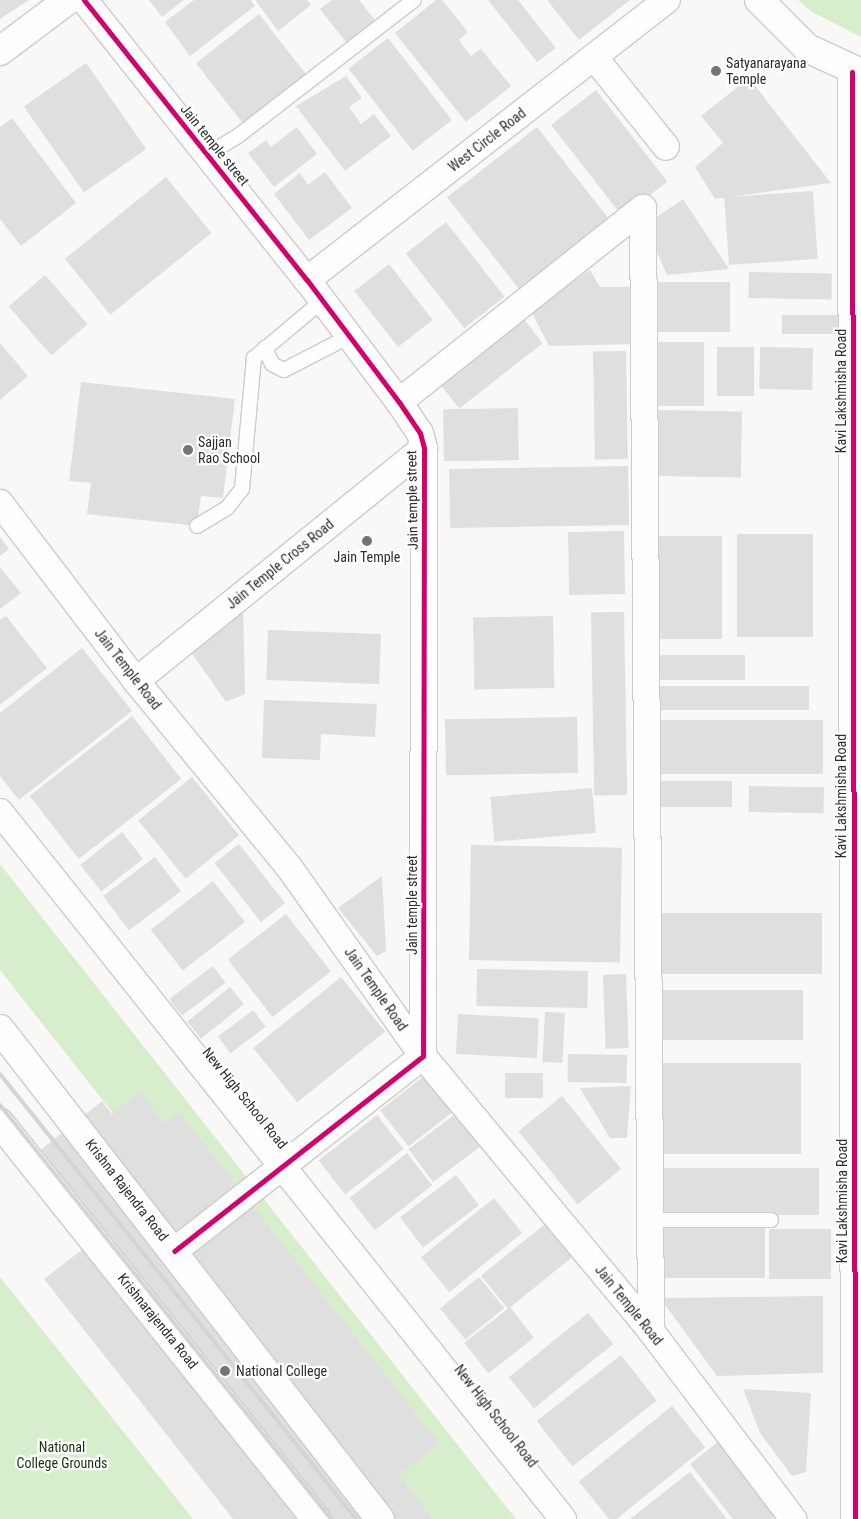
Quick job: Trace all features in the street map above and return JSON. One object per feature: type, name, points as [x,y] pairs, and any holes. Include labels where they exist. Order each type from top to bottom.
[{"type":"street","points":[[0,51],[68,0]]},
{"type":"street","name":"Jain temple street","points":[[84,0],[307,280],[348,337],[399,402],[420,433],[424,448],[423,1056]]},
{"type":"street","name":"West Circle Road","points":[[307,280],[667,0]]},
{"type":"street","points":[[759,0],[807,48],[857,73]]},
{"type":"street","points":[[594,57],[666,147]]},
{"type":"street","name":"Kavi Lakshmisha Road","points":[[854,1519],[857,1046],[857,73]]},
{"type":"street","points":[[399,402],[644,208],[651,1331]]},
{"type":"street","name":"Jain Temple Cross Road","points":[[136,681],[424,448]]},
{"type":"street","name":"Jain Temple Road","points":[[0,503],[136,681],[289,866],[423,1056],[651,1331],[793,1519]]},
{"type":"street","name":"New High School Road","points":[[0,812],[284,1164],[563,1519]]},
{"type":"street","name":"Krishna Rajendra Road","points":[[0,1029],[380,1519]]},
{"type":"street","points":[[174,1251],[423,1056]]},
{"type":"street","name":"Krishnarajendra Road","points":[[0,1124],[316,1519]]},
{"type":"lane","points":[[208,154],[238,136],[414,0]]},
{"type":"lane","points":[[197,526],[227,508],[242,489],[254,358],[322,301]]},
{"type":"lane","points":[[266,348],[272,364],[284,370],[348,337]]},
{"type":"lane","points":[[651,1220],[771,1220]]},
{"type":"green space","points":[[798,0],[861,0],[861,37],[812,12]]},
{"type":"green space","points":[[0,864],[516,1519],[433,1519],[0,970]]},
{"type":"green space","name":"National College Grounds","points":[[0,1277],[193,1519],[0,1519]]},
{"type":"building","points":[[0,0],[29,0],[0,19]]},
{"type":"building","points":[[149,0],[184,0],[162,17]]},
{"type":"building","points":[[194,0],[251,0],[255,6],[190,56],[165,22]]},
{"type":"building","points":[[255,0],[307,0],[311,5],[278,31]]},
{"type":"building","points":[[332,0],[359,0],[378,24],[349,46],[320,9]]},
{"type":"building","points":[[436,0],[442,0],[468,32],[459,40],[471,56],[481,49],[511,86],[466,122],[395,33]]},
{"type":"building","points":[[488,0],[518,0],[556,48],[537,62]]},
{"type":"building","points":[[547,0],[630,0],[579,40]]},
{"type":"building","points":[[259,14],[307,75],[244,125],[196,63]]},
{"type":"building","points":[[388,38],[452,120],[413,151],[349,69]]},
{"type":"building","points":[[86,63],[146,149],[84,193],[24,107]]},
{"type":"building","points":[[346,76],[362,98],[349,107],[361,124],[374,114],[391,136],[345,171],[296,106]]},
{"type":"building","points":[[749,78],[831,183],[715,199],[695,167],[723,143],[701,116]]},
{"type":"building","points":[[596,90],[667,181],[623,217],[551,125]]},
{"type":"building","points":[[12,118],[76,203],[21,246],[0,219],[0,127]]},
{"type":"building","points":[[297,127],[317,154],[274,187],[248,153],[266,140],[271,147]]},
{"type":"building","points":[[537,127],[613,224],[523,294],[447,197]]},
{"type":"building","points":[[325,172],[352,208],[309,240],[274,194],[300,173],[308,185]]},
{"type":"building","points":[[166,177],[211,233],[110,315],[65,259]]},
{"type":"building","points":[[813,191],[818,259],[729,265],[724,197]]},
{"type":"building","points":[[683,199],[729,269],[667,275],[645,225]]},
{"type":"building","points":[[446,222],[504,297],[464,328],[406,253]]},
{"type":"building","points":[[389,264],[433,320],[398,347],[354,291]]},
{"type":"building","points":[[590,270],[600,287],[634,287],[636,344],[549,346],[531,311]]},
{"type":"building","points":[[749,272],[832,273],[832,299],[749,298]]},
{"type":"building","points":[[45,275],[88,324],[51,356],[9,306]]},
{"type":"building","points":[[654,282],[730,282],[730,332],[654,332]]},
{"type":"building","points":[[520,314],[543,343],[459,408],[436,379]]},
{"type":"building","points":[[782,315],[843,315],[843,334],[782,334]]},
{"type":"building","points":[[656,342],[704,342],[704,406],[656,406]]},
{"type":"building","points":[[0,343],[28,376],[0,400]]},
{"type":"building","points":[[717,347],[754,347],[754,396],[717,396]]},
{"type":"building","points":[[760,347],[813,348],[812,390],[759,389]]},
{"type":"building","points":[[626,351],[628,459],[595,460],[593,352]]},
{"type":"building","points":[[81,382],[235,399],[223,498],[201,496],[197,526],[87,514],[91,483],[69,481]]},
{"type":"building","points":[[518,408],[519,460],[444,461],[443,409]]},
{"type":"building","points":[[658,410],[742,411],[741,477],[657,476]]},
{"type":"building","points":[[628,466],[629,525],[450,528],[449,469]]},
{"type":"building","points":[[624,531],[625,594],[569,595],[568,532]]},
{"type":"building","points":[[737,534],[813,534],[813,637],[737,637]]},
{"type":"building","points":[[648,536],[722,536],[722,639],[648,639]]},
{"type":"building","points":[[0,537],[9,549],[0,556]]},
{"type":"building","points":[[0,567],[21,593],[0,609]]},
{"type":"building","points":[[243,603],[245,694],[226,702],[186,645]]},
{"type":"building","points":[[624,612],[627,795],[594,796],[591,613]]},
{"type":"building","points":[[6,616],[47,668],[0,705],[0,620]]},
{"type":"building","points":[[553,616],[554,688],[474,689],[473,617]]},
{"type":"building","points":[[268,630],[381,634],[379,684],[266,680]]},
{"type":"building","points":[[82,648],[132,711],[19,800],[0,776],[0,713]]},
{"type":"building","points":[[653,655],[745,655],[745,680],[653,680]]},
{"type":"building","points":[[655,686],[809,686],[809,710],[655,710]]},
{"type":"building","points":[[264,700],[377,704],[375,737],[321,734],[320,760],[262,758]]},
{"type":"building","points":[[132,716],[181,779],[79,859],[30,796]]},
{"type":"building","points":[[577,717],[578,773],[446,775],[445,719]]},
{"type":"building","points":[[649,720],[823,720],[823,774],[649,774]]},
{"type":"building","points":[[192,777],[239,835],[186,879],[138,820]]},
{"type":"building","points":[[654,781],[732,781],[732,807],[654,807]]},
{"type":"building","points":[[749,786],[824,787],[824,813],[749,812]]},
{"type":"building","points":[[592,788],[596,833],[494,842],[490,797]]},
{"type":"building","points":[[122,832],[143,859],[101,891],[80,865]]},
{"type":"building","points":[[239,844],[285,903],[261,922],[215,863]]},
{"type":"building","points":[[471,845],[622,848],[620,963],[469,960]]},
{"type":"building","points":[[155,857],[181,891],[129,930],[103,896]]},
{"type":"building","points":[[382,876],[386,951],[377,956],[338,908]]},
{"type":"building","points":[[213,881],[245,922],[183,971],[151,930]]},
{"type":"building","points":[[661,913],[822,913],[822,974],[661,974]]},
{"type":"building","points":[[286,914],[331,972],[273,1017],[228,960]]},
{"type":"building","points":[[213,966],[226,983],[182,1016],[169,999]]},
{"type":"building","points":[[477,969],[588,971],[587,1008],[476,1006]]},
{"type":"building","points":[[626,974],[629,1048],[606,1049],[603,975]]},
{"type":"building","points":[[341,977],[385,1031],[297,1103],[253,1048]]},
{"type":"building","points":[[230,987],[244,1004],[201,1039],[187,1022]]},
{"type":"building","points":[[655,990],[803,990],[803,1040],[655,1040]]},
{"type":"building","points":[[253,1010],[266,1027],[230,1053],[218,1036]]},
{"type":"building","points":[[545,1012],[565,1013],[562,1063],[542,1062]]},
{"type":"building","points":[[458,1014],[539,1018],[537,1058],[456,1054]]},
{"type":"building","points":[[568,1054],[627,1055],[627,1083],[568,1082]]},
{"type":"building","points":[[656,1063],[801,1063],[801,1154],[656,1154]]},
{"type":"building","points":[[429,1072],[457,1108],[408,1146],[380,1110]]},
{"type":"building","points":[[505,1073],[543,1073],[543,1098],[505,1098]]},
{"type":"building","points":[[631,1086],[627,1138],[610,1138],[580,1088]]},
{"type":"building","points":[[140,1092],[164,1123],[179,1112],[439,1443],[399,1475],[433,1519],[233,1519],[44,1279],[87,1246],[23,1164],[102,1101],[112,1114]]},
{"type":"building","points":[[562,1096],[621,1169],[578,1204],[518,1131]]},
{"type":"building","points":[[458,1112],[483,1145],[433,1182],[408,1149]]},
{"type":"building","points":[[377,1115],[403,1149],[345,1194],[319,1161]]},
{"type":"building","points":[[407,1153],[432,1185],[375,1230],[349,1198]]},
{"type":"building","points":[[659,1168],[819,1168],[819,1215],[659,1215]]},
{"type":"building","points":[[456,1175],[479,1205],[423,1247],[400,1217]]},
{"type":"building","points":[[494,1198],[522,1233],[449,1292],[421,1257]]},
{"type":"building","points":[[551,1219],[578,1252],[508,1309],[481,1276]]},
{"type":"building","points":[[659,1227],[765,1227],[765,1278],[659,1278]]},
{"type":"building","points":[[769,1229],[831,1229],[831,1279],[769,1279]]},
{"type":"building","points":[[479,1277],[504,1308],[465,1340],[440,1308]]},
{"type":"building","points":[[823,1296],[823,1373],[717,1376],[660,1298]]},
{"type":"building","points":[[510,1307],[534,1338],[488,1373],[464,1343]]},
{"type":"building","points":[[588,1313],[613,1344],[534,1408],[509,1377]]},
{"type":"building","points":[[621,1355],[657,1401],[572,1467],[537,1421]]},
{"type":"building","points":[[743,1389],[811,1393],[806,1472],[792,1476],[760,1433]]},
{"type":"building","points":[[672,1406],[705,1447],[617,1519],[609,1519],[579,1482]]},
{"type":"building","points":[[723,1438],[781,1512],[772,1519],[733,1519],[690,1464]]},
{"type":"building","points":[[690,1472],[727,1519],[630,1519]]},
{"type":"railway","points":[[0,1074],[356,1519]]},
{"type":"railway","points":[[0,1105],[331,1519]]},
{"type":"cycle path","points":[[84,0],[307,280],[399,402],[420,433],[424,448],[423,1056],[174,1251]]},
{"type":"cycle path","points":[[852,72],[855,1519]]},
{"type":"place","name":"Satyanarayana Temple","points":[[716,71]]},
{"type":"place","name":"Sajjan Rao School","points":[[188,450]]},
{"type":"place","name":"Jain Temple","points":[[367,541]]},
{"type":"place","name":"National College","points":[[225,1371]]}]
